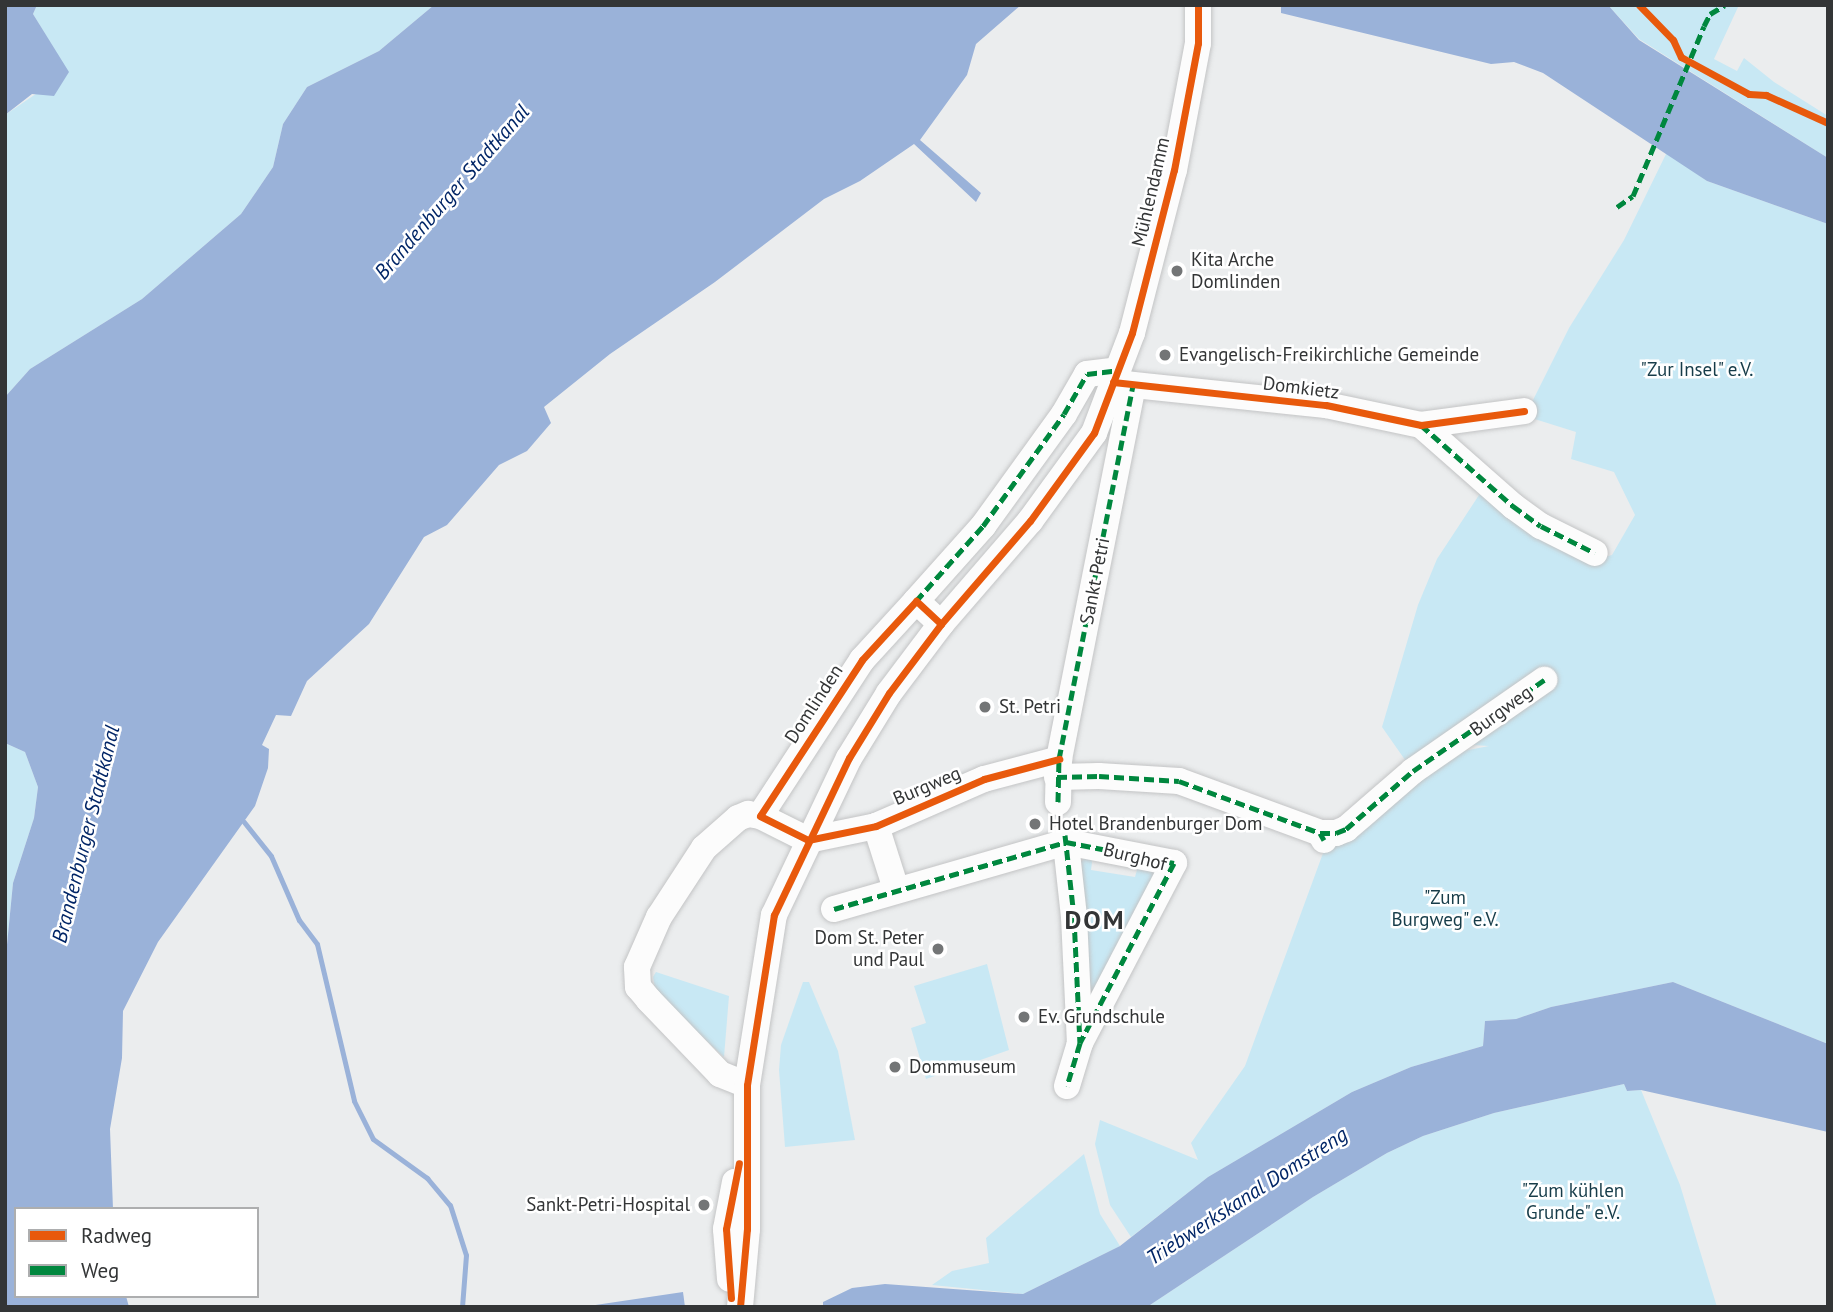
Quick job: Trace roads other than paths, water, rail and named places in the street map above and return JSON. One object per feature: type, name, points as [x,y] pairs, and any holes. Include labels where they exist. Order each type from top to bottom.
[{"type":"street","name":"Mühlendamm","points":[[1122,379],[1174,170],[1198,43],[1198,5]]},
{"type":"street","name":"Domlinden","points":[[760,816],[862,660],[983,526],[1065,414],[1087,374],[1122,379]]},
{"type":"street","name":"Domkietz","points":[[1122,379],[1326,405],[1420,425],[1524,411]]},
{"type":"street","points":[[740,1307],[747,1229],[747,1085],[774,915],[849,758],[888,693],[941,624],[1031,521],[1081,454],[1122,379]]},
{"type":"street","name":"Sankt Petri","points":[[1058,779],[1122,379]]},
{"type":"street","name":"Domkietz","points":[[1420,425],[1485,483],[1541,526],[1595,554]]},
{"type":"street","points":[[916,601],[941,624]]},
{"type":"street","name":"Burgweg","points":[[808,840],[876,826],[985,779],[1099,776],[1179,780],[1322,836],[1336,833],[1346,829],[1413,771],[1544,680]]},
{"type":"street","points":[[747,1085],[720,1074],[649,1000],[638,987],[637,967],[659,917],[704,848],[738,818],[748,814],[760,816],[808,840]]},
{"type":"street","points":[[876,826],[897,889]]},
{"type":"street","name":"Burghof","points":[[1066,838],[1074,916],[1080,1043]]},
{"type":"street","name":"Burghof","points":[[834,909],[897,889],[926,884],[1066,838],[1174,863],[1101,1008],[1080,1043],[1067,1086]]},
{"type":"street","points":[[732,1307],[726,1229],[746,1129]]},
{"type":"water","points":[[5,5],[37,5],[33,14],[69,72],[54,96],[32,94],[5,115]]},
{"type":"water","name":"Brandenburger Stadtkanal","points":[[434,5],[1021,5],[976,44],[967,75],[920,140],[981,193],[976,202],[914,144],[860,181],[824,199],[715,282],[610,354],[544,407],[551,423],[527,451],[499,465],[447,525],[424,537],[369,624],[307,681],[291,716],[276,715],[262,745],[269,749],[268,768],[255,806],[158,942],[123,1011],[122,1058],[110,1129],[113,1207],[14,1207],[14,1298],[127,1298],[129,1307],[5,1307],[5,965],[13,883],[34,818],[38,787],[25,752],[5,743],[5,397],[30,369],[142,299],[241,214],[273,167],[283,124],[307,87],[379,51]]},
{"type":"water","points":[[1281,5],[1608,5],[1639,40],[1828,158],[1828,224],[1707,181],[1543,73],[1514,62],[1491,64],[1281,13]]},
{"type":"water","name":"Triebwerkskanal Domstreng","points":[[1673,982],[1828,1044],[1828,1132],[1641,1090],[1627,1091],[1624,1084],[1494,1113],[1423,1136],[1387,1153],[1313,1197],[1147,1307],[823,1307],[823,1302],[852,1288],[885,1284],[1023,1294],[1120,1246],[1208,1177],[1352,1092],[1411,1067],[1483,1046],[1485,1021],[1516,1019],[1551,1007]]},
{"type":"water","points":[[683,1292],[685,1307],[582,1307]]},
{"type":"waterway","points":[[244,822],[271,856],[299,920],[317,944],[354,1101],[373,1139],[427,1178],[450,1205],[466,1255],[462,1307]]},
{"type":"place","name":"Kita Arche Domlinden","points":[[1177,271]]},
{"type":"place","name":"Evangelisch-Freikirchliche Gemeinde","points":[[1165,355]]},
{"type":"place","name":"St. Petri","points":[[985,707]]},
{"type":"place","name":"Hotel Brandenburger Dom","points":[[1035,824]]},
{"type":"place","name":"Dom St. Peter und Paul","points":[[938,949]]},
{"type":"place","name":"Ev. Grundschule","points":[[1024,1017]]},
{"type":"place","name":"Dommuseum","points":[[895,1067]]},
{"type":"place","name":"Sankt-Petri-Hospital","points":[[704,1205]]},
{"type":"district","name":"DOM","points":[[1095,920]]},
{"type":"park label","name":"\"Zur Insel\" e.V.","points":[[1697,370]]},
{"type":"park label","name":"\"Zum Burgweg\" e.V.","points":[[1445,909]]},
{"type":"park label","name":"\"Zum kühlen Grunde\" e.V.","points":[[1573,1202]]}]
